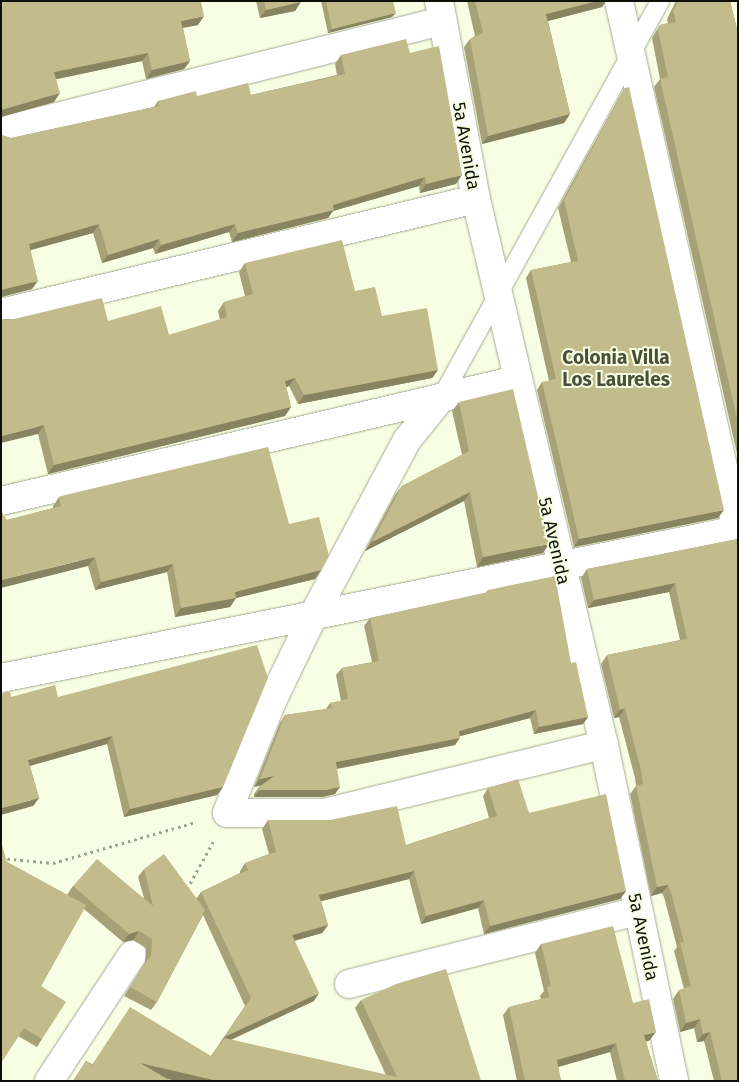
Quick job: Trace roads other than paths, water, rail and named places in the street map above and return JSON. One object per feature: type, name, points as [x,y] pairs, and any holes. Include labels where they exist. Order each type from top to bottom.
[{"type":"street","points":[[1,678],[738,532],[619,1]]},
{"type":"street","points":[[1,131],[441,11]]},
{"type":"street","name":"5a Avenida","points":[[441,11],[476,199],[499,293],[559,566],[604,746],[674,1081]]},
{"type":"street","points":[[1,313],[476,199]]},
{"type":"street","points":[[1,501],[517,380]]},
{"type":"street","points":[[441,398],[407,440],[313,616],[273,699],[227,813],[324,813],[604,746]]},
{"type":"street","points":[[349,984],[637,911]]},
{"type":"street","points":[[49,1081],[132,955]]},
{"type":"lane","points":[[441,398],[660,1]]},
{"type":"district","name":"Colonia Villa Los Laureles","points":[[616,369]]}]
